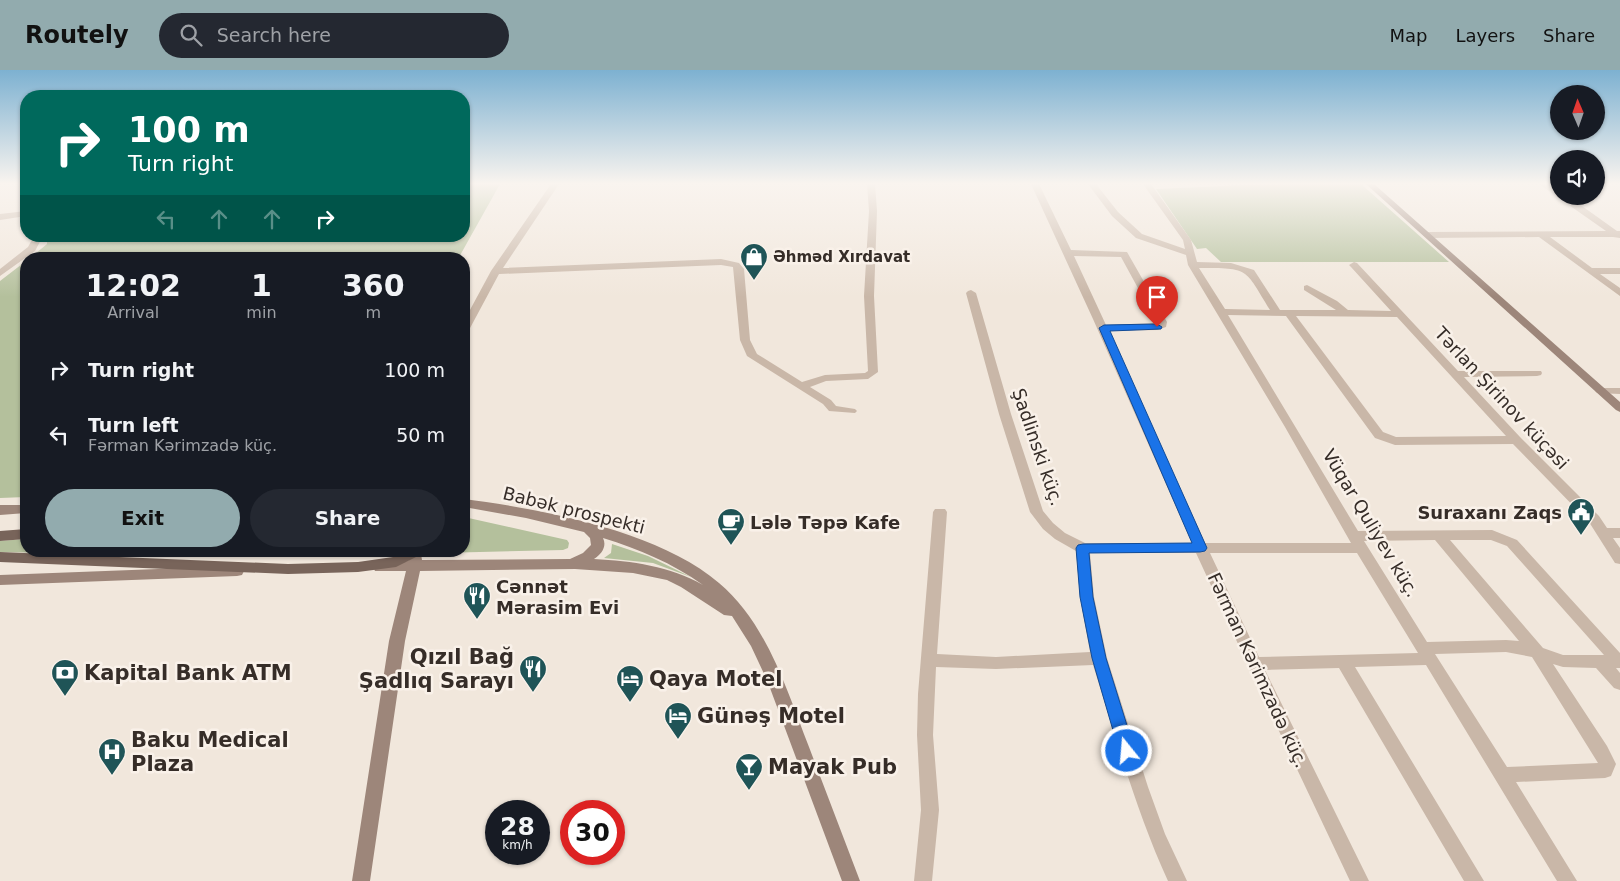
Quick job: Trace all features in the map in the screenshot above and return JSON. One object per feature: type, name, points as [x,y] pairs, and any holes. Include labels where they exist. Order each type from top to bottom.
[{"type":"main road","points":[[1412,222],[1620,408]]},
{"type":"main road","name":"Babək prospekti","points":[[470,504],[589,529],[645,547],[690,568],[705,578],[727,598],[752,633]]},
{"type":"main road","points":[[0,510],[20,509]]},
{"type":"main road","points":[[568,564],[589,557],[597,549],[597,535],[589,529]]},
{"type":"main road","points":[[0,536],[20,534]]},
{"type":"main road","points":[[0,557],[288,568],[358,568],[410,557]]},
{"type":"main road","points":[[360,881],[397,641],[415,557]]},
{"type":"main road","points":[[434,557],[609,566],[669,576],[700,589],[717,601],[752,633],[775,680],[851,881]]},
{"type":"main road","points":[[1,581],[288,568]]},
{"type":"street","points":[[470,319],[496,271],[529,222]]},
{"type":"street","points":[[801,386],[825,378],[868,376],[873,372],[868,296],[872,222]]},
{"type":"street","name":"Fərman Kərimzadə küç.","points":[[1054,222],[1104,328],[1200,548],[1254,664],[1360,881]]},
{"type":"street","points":[[1124,222],[1139,236],[1192,260],[1238,267],[1251,272],[1379,435],[1386,439],[1396,441],[1516,440]]},
{"type":"street","name":"Vüqar Quliyev küç.","points":[[1174,222],[1187,240],[1192,260],[1357,542],[1568,881]]},
{"type":"street","points":[[1600,222],[1619,235]]},
{"type":"street","points":[[1540,234],[1620,293]]},
{"type":"street","points":[[1427,235],[1619,235]]},
{"type":"street","points":[[27,252],[36,242]]},
{"type":"street","points":[[1069,252],[1124,254],[1162,322],[1162,325],[1157,327],[1104,328]]},
{"type":"street","points":[[2,271],[20,257]]},
{"type":"street","points":[[496,271],[721,262],[736,265],[740,269],[745,340],[752,356],[827,402],[834,409],[851,411]]},
{"type":"street","name":"Tərlan Şirinov küçəsi","points":[[1354,265],[1516,440],[1594,519],[1605,533],[1620,559]]},
{"type":"street","points":[[1592,271],[1620,271]]},
{"type":"street","points":[[1307,288],[1334,303],[1346,314]]},
{"type":"street","name":"Şadlinski küç.","points":[[971,293],[1005,414],[1034,506],[1048,526],[1067,541],[1083,548]]},
{"type":"street","points":[[1223,312],[1400,314]]},
{"type":"street","points":[[1454,374],[1537,373]]},
{"type":"street","points":[[1601,391],[1620,391]]},
{"type":"street","points":[[924,881],[930,810],[925,736],[926,694],[940,512]]},
{"type":"street","points":[[1605,533],[1620,533]]},
{"type":"street","points":[[1178,881],[1158,837],[1139,787],[1099,658],[1087,597],[1083,548],[1200,548],[1492,535],[1512,543],[1620,662]]},
{"type":"street","points":[[1439,536],[1537,652],[1601,751],[1607,764],[1605,770],[1503,775]]},
{"type":"street","points":[[1254,664],[1343,661],[1506,646],[1523,648],[1563,661],[1620,662]]},
{"type":"street","points":[[930,660],[996,663],[1099,658]]},
{"type":"street","points":[[1343,661],[1476,881]]},
{"type":"street","points":[[1600,662],[1620,683]]},
{"type":"green space","points":[[470,222],[479,222],[470,238]]},
{"type":"green space","points":[[1178,222],[1404,222],[1449,262],[1221,262],[1206,248],[1197,249]]},
{"type":"green space","points":[[47,242],[468,242],[462,252],[37,252]]},
{"type":"green space","points":[[20,266],[20,497],[0,498],[0,281]]},
{"type":"green space","points":[[470,518],[567,540],[569,543],[568,548],[563,550],[470,552]]},
{"type":"green space","points":[[20,539],[20,552],[0,552],[0,541]]},
{"type":"green space","points":[[612,544],[648,556],[691,577],[653,563],[604,558],[611,553]]},
{"type":"place","name":"Əhməd Xırdavat","points":[[754,281]]},
{"type":"place","name":"Suraxanı Zaqs","points":[[1581,536]]},
{"type":"place","name":"Lələ Təpə Kafe","points":[[731,546]]},
{"type":"place","name":"Cənnət Mərasim Evi","points":[[477,620]]},
{"type":"place","name":"Qızıl Bağ Şadlıq Sarayı","points":[[533,693]]},
{"type":"place","name":"Kapital Bank ATM","points":[[65,697]]},
{"type":"place","name":"Qaya Motel","points":[[630,703]]},
{"type":"place","name":"Günəş Motel","points":[[678,740]]},
{"type":"place","name":"Baku Medical Plaza","points":[[112,776]]},
{"type":"place","name":"Mayak Pub","points":[[749,791]]},
{"type":"route","points":[[1127,751],[1099,658],[1087,597],[1083,548],[1200,548],[1104,328],[1157,327]]}]
